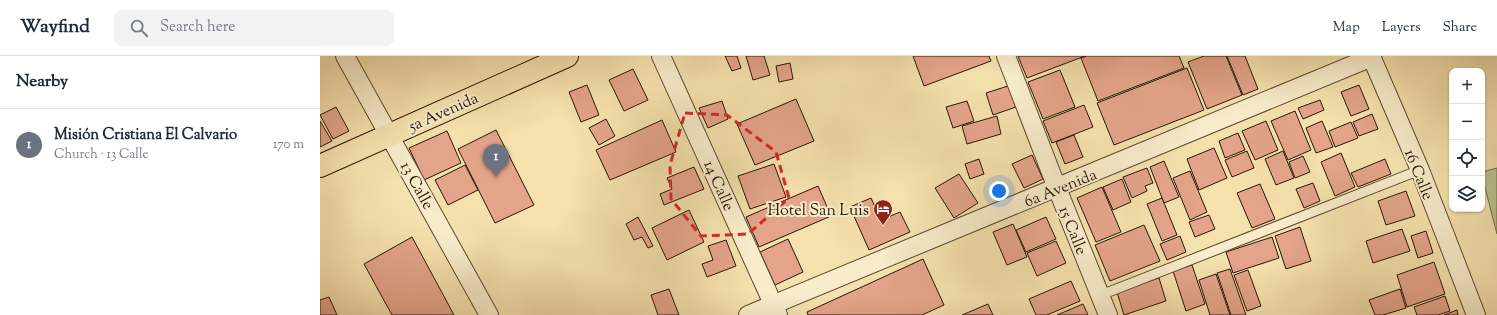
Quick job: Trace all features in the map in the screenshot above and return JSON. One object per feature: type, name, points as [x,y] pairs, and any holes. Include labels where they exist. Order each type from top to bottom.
[{"type":"main road","name":"5a Avenida","points":[[320,166],[567,56]]},
{"type":"street","name":"13 Calle","points":[[345,56],[489,315]]},
{"type":"street","name":"14 Calle","points":[[661,56],[776,310]]},
{"type":"street","name":"15 Calle","points":[[1006,56],[1108,315]]},
{"type":"street","name":"6a Avenida","points":[[748,315],[776,310],[1057,188],[1372,57]]},
{"type":"street","name":"16 Calle","points":[[1372,57],[1420,170],[1476,315]]},
{"type":"lane","points":[[1101,295],[1420,170]]},
{"type":"highlighted area","points":[[685,113],[727,115],[776,152],[789,198],[748,234],[701,236],[671,199],[670,165]]},
{"type":"green space","points":[[1497,168],[1497,234],[1485,188],[1485,171]]},
{"type":"building","points":[[725,56],[737,56],[741,68],[732,71]]},
{"type":"building","points":[[746,56],[764,56],[770,75],[753,80]]},
{"type":"building","points":[[913,56],[989,56],[991,61],[924,86]]},
{"type":"building","points":[[1018,56],[1085,56],[1027,78]]},
{"type":"building","points":[[1087,56],[1179,56],[1184,68],[1098,101],[1081,58]]},
{"type":"building","points":[[1204,56],[1226,56],[1242,95],[1207,109],[1188,62]]},
{"type":"building","points":[[1227,56],[1245,56],[1258,89],[1243,95]]},
{"type":"building","points":[[790,63],[793,79],[779,82],[776,66]]},
{"type":"building","points":[[1187,68],[1204,110],[1114,145],[1097,103]]},
{"type":"building","points":[[633,69],[648,100],[624,111],[609,80]]},
{"type":"building","points":[[1060,70],[1075,107],[1043,119],[1028,82]]},
{"type":"building","points":[[587,85],[599,115],[581,122],[569,92]]},
{"type":"building","points":[[1359,85],[1369,109],[1351,116],[1341,92]]},
{"type":"building","points":[[1008,86],[1016,107],[993,115],[986,93]]},
{"type":"building","points":[[796,99],[814,141],[755,165],[737,124]]},
{"type":"building","points":[[1320,100],[1324,110],[1303,119],[1298,108]]},
{"type":"building","points":[[722,101],[728,119],[708,128],[699,108]]},
{"type":"building","points":[[967,101],[974,121],[953,128],[946,107]]},
{"type":"building","points":[[1084,105],[1093,127],[1052,143],[1043,121]]},
{"type":"building","points":[[336,107],[349,131],[333,139],[320,115]]},
{"type":"building","points":[[1295,111],[1311,150],[1288,160],[1271,121]]},
{"type":"building","points":[[1372,114],[1378,129],[1359,136],[1353,122]]},
{"type":"building","points":[[997,116],[1001,134],[967,144],[962,126]]},
{"type":"building","points":[[606,119],[615,136],[599,145],[589,128]]},
{"type":"building","points":[[662,120],[676,152],[610,180],[596,150]]},
{"type":"building","points":[[320,121],[332,141],[320,147]]},
{"type":"building","points":[[1266,121],[1278,150],[1255,160],[1242,131]]},
{"type":"building","points":[[1322,121],[1333,147],[1316,153],[1306,128]]},
{"type":"building","points":[[1351,122],[1358,138],[1335,147],[1329,131]]},
{"type":"building","points":[[496,130],[534,205],[495,223],[458,149]]},
{"type":"building","points":[[447,131],[461,163],[424,180],[409,148]]},
{"type":"building","points":[[1238,133],[1245,150],[1225,158],[1219,141]]},
{"type":"building","points":[[1074,135],[1083,157],[1065,164],[1056,142]]},
{"type":"building","points":[[1214,148],[1227,178],[1199,190],[1187,159]]},
{"type":"building","points":[[1247,151],[1254,168],[1232,177],[1225,160]]},
{"type":"building","points":[[1283,151],[1294,178],[1276,185],[1265,159]]},
{"type":"building","points":[[1341,153],[1355,187],[1335,196],[1321,162]]},
{"type":"building","points":[[1032,155],[1043,179],[1024,188],[1012,164]]},
{"type":"building","points":[[1303,156],[1310,172],[1295,178],[1289,162]]},
{"type":"building","points":[[979,159],[984,174],[970,179],[965,164]]},
{"type":"building","points":[[1385,159],[1391,174],[1358,187],[1351,173]]},
{"type":"building","points":[[1164,161],[1179,197],[1164,203],[1150,167]]},
{"type":"building","points":[[774,164],[786,197],[750,209],[738,176]]},
{"type":"building","points":[[465,165],[478,190],[448,205],[435,180]]},
{"type":"building","points":[[694,167],[704,189],[664,205],[660,194],[672,189],[667,178]]},
{"type":"building","points":[[1147,168],[1153,183],[1145,186],[1147,191],[1132,198],[1123,177]]},
{"type":"building","points":[[1190,171],[1207,212],[1190,220],[1173,178]]},
{"type":"building","points":[[959,174],[978,203],[954,218],[935,188]]},
{"type":"building","points":[[1122,179],[1131,202],[1113,210],[1103,187]]},
{"type":"building","points":[[1313,183],[1320,201],[1304,208],[1296,189]]},
{"type":"building","points":[[1260,184],[1275,219],[1252,228],[1237,193]]},
{"type":"building","points":[[818,186],[831,216],[759,247],[746,217]]},
{"type":"building","points":[[1102,187],[1121,232],[1096,242],[1077,198]]},
{"type":"building","points":[[1406,191],[1415,216],[1386,225],[1378,201]]},
{"type":"building","name":"Hotel San Luis","points":[[871,198],[881,220],[900,212],[910,232],[869,250],[850,207]]},
{"type":"building","points":[[1162,198],[1177,235],[1162,241],[1147,204]]},
{"type":"building","points":[[689,210],[704,242],[667,260],[652,228]]},
{"type":"building","points":[[1209,215],[1215,229],[1195,237],[1189,222]]},
{"type":"building","points":[[638,217],[653,246],[648,248],[642,237],[634,240],[626,224]]},
{"type":"building","points":[[1046,217],[1056,239],[1026,252],[1016,230]]},
{"type":"building","points":[[1013,224],[1027,257],[1007,265],[993,232]]},
{"type":"building","points":[[1144,225],[1160,261],[1110,281],[1095,245]]},
{"type":"building","points":[[1300,227],[1311,261],[1286,269],[1275,236]]},
{"type":"building","points":[[1402,229],[1410,251],[1373,263],[1366,241]]},
{"type":"building","points":[[1426,231],[1433,253],[1418,258],[1411,236]]},
{"type":"building","points":[[1180,236],[1186,252],[1167,260],[1160,244]]},
{"type":"building","points":[[412,237],[454,315],[392,315],[364,264]]},
{"type":"building","points":[[1272,237],[1279,258],[1233,273],[1226,252]]},
{"type":"building","points":[[788,239],[803,272],[775,285],[760,252]]},
{"type":"building","points":[[726,240],[736,266],[707,277],[702,264],[713,260],[708,246]]},
{"type":"building","points":[[1056,241],[1066,263],[1037,276],[1027,253]]},
{"type":"building","points":[[923,259],[944,305],[922,315],[808,315],[807,312]]},
{"type":"building","points":[[1434,262],[1445,294],[1407,307],[1397,275]]},
{"type":"building","points":[[1192,265],[1205,304],[1186,311],[1173,271]]},
{"type":"building","points":[[1230,269],[1246,315],[1231,315],[1217,273]]},
{"type":"building","points":[[1248,270],[1261,306],[1247,311],[1234,275]]},
{"type":"building","points":[[1216,274],[1230,315],[1210,315],[1199,280]]},
{"type":"building","points":[[1159,278],[1166,301],[1124,315],[1117,292]]},
{"type":"building","points":[[1071,281],[1080,301],[1047,315],[1036,315],[1029,299]]},
{"type":"building","points":[[669,289],[679,315],[658,315],[651,295]]},
{"type":"building","points":[[1400,289],[1406,308],[1383,315],[1375,315],[1369,300]]},
{"type":"building","points":[[1445,296],[1450,311],[1438,315],[1417,315],[1414,307]]},
{"type":"building","points":[[329,297],[337,315],[320,315],[320,300]]},
{"type":"building","points":[[988,304],[993,315],[962,315]]},
{"type":"building","points":[[1083,304],[1088,315],[1057,315]]},
{"type":"building","points":[[1457,310],[1458,315],[1444,315]]},
{"type":"place","name":"Misión Cristiana El Calvario","points":[[496,177]]},
{"type":"place","name":"Hotel San Luis","points":[[883,226]]}]
